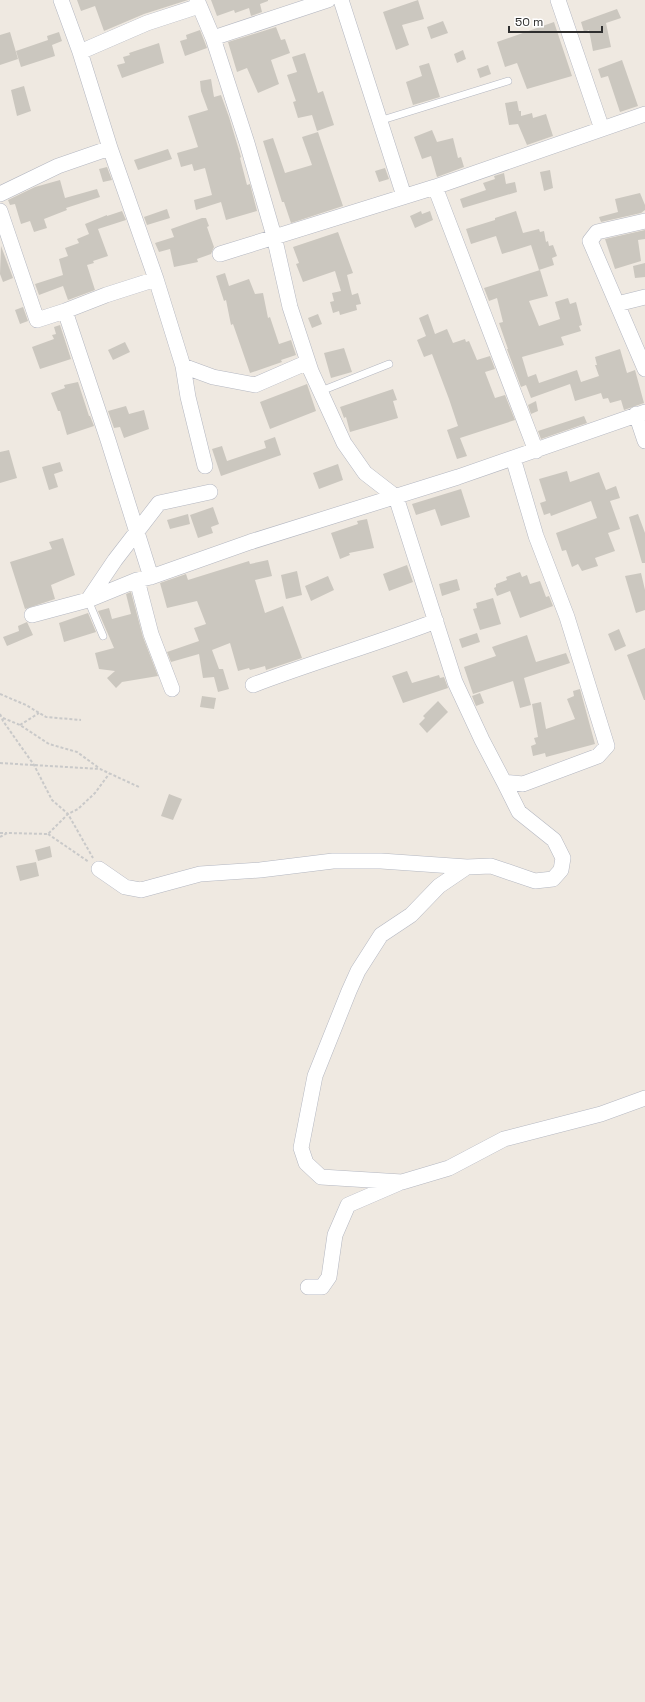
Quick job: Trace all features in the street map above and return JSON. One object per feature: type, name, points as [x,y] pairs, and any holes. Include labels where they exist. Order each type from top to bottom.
[{"type":"street","points":[[61,0],[80,52],[110,148],[156,279],[183,366],[188,397],[205,466]]},
{"type":"street","points":[[213,38],[328,0]]},
{"type":"street","points":[[341,0],[404,196]]},
{"type":"street","points":[[558,0],[602,129]]},
{"type":"street","points":[[80,52],[198,3],[213,38],[247,143],[274,236],[290,307],[308,362],[344,443],[366,473],[396,497],[455,682],[482,740],[519,812],[554,840],[563,858],[561,870],[553,879],[535,881],[491,866],[467,867],[381,861],[333,860],[260,870],[200,874],[141,890],[125,887],[99,869]]},
{"type":"street","points":[[220,254],[435,187],[645,114]]},
{"type":"street","points":[[0,194],[58,166],[110,148]]},
{"type":"street","points":[[435,187],[536,451]]},
{"type":"street","points":[[0,211],[37,320],[65,312],[106,295],[156,279]]},
{"type":"street","points":[[645,221],[597,232],[590,241],[645,369]]},
{"type":"street","points":[[617,304],[645,298]]},
{"type":"street","points":[[65,312],[137,529],[151,634],[172,689]]},
{"type":"street","points":[[183,366],[213,377],[255,385],[308,362]]},
{"type":"street","points":[[32,615],[88,600],[144,578],[250,542],[396,497],[536,451],[640,413],[645,441]]},
{"type":"street","points":[[504,782],[523,784],[598,756],[607,746],[567,617],[536,536],[513,458]]},
{"type":"street","points":[[88,600],[137,529],[159,502],[210,492]]},
{"type":"street","points":[[253,685],[302,666],[397,636],[436,620]]},
{"type":"street","points":[[402,1182],[320,1177],[306,1163],[301,1148],[315,1076],[358,971],[381,935],[411,915],[439,886],[467,867]]},
{"type":"street","points":[[308,1287],[322,1287],[329,1278],[335,1235],[348,1205],[402,1182],[449,1168],[504,1139],[601,1114],[645,1098]]},
{"type":"lane","points":[[379,120],[508,81]]},
{"type":"lane","points":[[321,391],[389,364]]},
{"type":"lane","points":[[88,600],[103,636]]},
{"type":"path","points":[[0,694],[26,705],[46,717],[81,720]]},
{"type":"path","points":[[20,725],[39,713]]},
{"type":"path","points":[[0,714],[34,766],[52,800],[68,814],[99,869]]},
{"type":"path","points":[[1,717],[20,725],[49,744],[77,752],[100,769],[139,787]]},
{"type":"path","points":[[0,763],[100,769]]},
{"type":"path","points":[[48,834],[68,814],[78,809],[95,793],[110,774]]},
{"type":"path","points":[[0,833],[48,834],[99,869]]},
{"type":"path","points":[[0,837],[7,833]]},
{"type":"building","points":[[77,0],[188,0],[144,14],[104,31],[95,6],[81,11]]},
{"type":"building","points":[[211,0],[268,1],[260,4],[262,12],[251,16],[249,8],[235,13],[234,10],[217,16]]},
{"type":"building","points":[[418,0],[424,19],[402,25],[409,45],[396,50],[383,12]]},
{"type":"building","points":[[617,9],[621,18],[606,23],[611,47],[593,51],[589,30],[584,32],[581,22]]},
{"type":"building","points":[[443,21],[448,33],[431,39],[427,27]]},
{"type":"building","points":[[554,22],[572,76],[527,89],[517,63],[505,67],[497,42]]},
{"type":"building","points":[[276,27],[281,40],[285,39],[290,53],[271,60],[279,84],[258,93],[247,68],[237,72],[228,42]]},
{"type":"building","points":[[200,30],[207,48],[185,56],[180,41],[187,39],[186,35]]},
{"type":"building","points":[[10,32],[18,59],[0,65],[0,35]]},
{"type":"building","points":[[59,32],[62,41],[52,45],[55,56],[21,67],[16,51],[48,40],[47,36]]},
{"type":"building","points":[[159,43],[164,63],[122,78],[117,65],[125,63],[123,57],[130,55],[129,53]]},
{"type":"building","points":[[463,50],[466,59],[457,63],[454,54]]},
{"type":"building","points":[[305,53],[318,93],[323,91],[334,125],[317,131],[312,115],[298,118],[293,102],[296,101],[287,75],[297,72],[292,57]]},
{"type":"building","points":[[622,60],[638,106],[620,112],[608,76],[601,78],[598,69]]},
{"type":"building","points":[[429,63],[440,97],[413,105],[406,82],[422,76],[419,66]]},
{"type":"building","points":[[488,65],[491,74],[480,78],[477,69]]},
{"type":"building","points":[[211,79],[214,97],[221,95],[229,117],[241,157],[247,185],[250,184],[257,211],[226,220],[221,202],[196,210],[194,200],[212,195],[205,168],[194,171],[192,164],[181,167],[177,153],[198,147],[188,116],[208,110],[201,91],[200,81]]},
{"type":"building","points":[[24,86],[31,111],[17,116],[11,90]]},
{"type":"building","points":[[517,101],[519,111],[521,111],[521,116],[532,113],[533,118],[546,114],[553,136],[527,145],[518,124],[509,125],[505,103]]},
{"type":"building","points":[[432,130],[437,142],[453,138],[458,158],[461,157],[464,167],[437,177],[431,156],[422,159],[414,137]]},
{"type":"building","points":[[318,132],[343,206],[291,223],[284,202],[282,202],[263,141],[273,138],[285,173],[312,165],[302,137]]},
{"type":"building","points":[[168,149],[172,159],[138,170],[134,160]]},
{"type":"building","points":[[107,167],[112,180],[103,182],[99,169]]},
{"type":"building","points":[[385,168],[389,179],[379,182],[375,171]]},
{"type":"building","points":[[550,170],[553,188],[544,191],[540,172]]},
{"type":"building","points":[[504,173],[506,184],[515,182],[517,192],[463,208],[460,199],[486,190],[483,183],[495,179],[494,176]]},
{"type":"building","points":[[60,180],[65,198],[97,189],[100,197],[66,208],[67,210],[44,219],[47,228],[34,232],[30,221],[21,224],[15,204],[10,205],[8,200],[35,187]]},
{"type":"building","points":[[640,193],[645,205],[645,210],[641,213],[601,222],[599,217],[618,212],[615,199]]},
{"type":"building","points":[[167,209],[170,218],[147,225],[144,217]]},
{"type":"building","points":[[122,211],[126,220],[98,229],[108,256],[93,261],[94,263],[87,265],[95,290],[68,300],[63,286],[39,295],[35,284],[63,275],[59,259],[68,256],[65,248],[79,243],[77,239],[89,234],[85,224]]},
{"type":"building","points":[[421,211],[422,214],[430,211],[433,220],[415,228],[410,216]]},
{"type":"building","points":[[516,211],[523,233],[539,229],[540,232],[544,231],[546,242],[548,241],[549,246],[553,245],[557,256],[552,258],[554,265],[539,270],[531,245],[502,254],[496,236],[471,244],[466,229],[495,220],[495,218]]},
{"type":"building","points":[[206,218],[209,226],[207,227],[214,247],[211,254],[197,259],[198,262],[174,267],[170,249],[159,252],[155,243],[174,237],[171,229]]},
{"type":"building","points":[[645,230],[645,239],[638,240],[641,261],[615,269],[605,239]]},
{"type":"building","points":[[338,232],[353,273],[347,275],[352,295],[358,293],[361,304],[356,305],[357,310],[340,315],[339,311],[333,313],[330,302],[334,301],[332,293],[341,291],[335,271],[303,282],[296,264],[299,263],[293,247]]},
{"type":"building","points":[[1,246],[13,278],[3,282],[0,274]]},
{"type":"building","points":[[645,263],[645,277],[635,278],[633,266]]},
{"type":"building","points":[[540,270],[548,296],[529,301],[539,326],[560,319],[555,302],[568,298],[570,304],[576,302],[582,325],[579,326],[581,331],[561,337],[564,345],[522,357],[528,377],[536,374],[539,383],[577,370],[581,382],[599,376],[595,365],[597,365],[595,357],[620,349],[627,373],[635,370],[644,403],[624,410],[621,400],[610,403],[608,398],[603,399],[601,393],[575,401],[570,384],[531,398],[526,385],[521,387],[499,323],[503,322],[497,298],[489,301],[484,288]]},
{"type":"building","points":[[225,273],[229,286],[249,279],[255,294],[263,293],[268,318],[270,317],[279,344],[291,340],[296,355],[281,360],[282,362],[250,373],[233,324],[231,325],[226,300],[224,301],[216,276]]},
{"type":"building","points":[[23,307],[28,321],[20,324],[15,310]]},
{"type":"building","points":[[318,314],[322,324],[312,328],[308,318]]},
{"type":"building","points":[[428,314],[435,334],[447,329],[453,343],[465,339],[466,342],[469,341],[477,360],[490,356],[495,369],[485,372],[495,398],[505,395],[515,420],[460,438],[467,456],[457,459],[447,430],[458,426],[449,399],[432,354],[424,357],[417,340],[426,336],[419,318]]},
{"type":"building","points":[[60,325],[71,359],[40,369],[32,347],[54,339],[52,335],[56,334],[54,327]]},
{"type":"building","points":[[125,342],[130,352],[113,360],[108,350]]},
{"type":"building","points":[[344,348],[352,372],[331,378],[324,353]]},
{"type":"building","points":[[78,382],[89,416],[94,426],[67,435],[60,411],[58,411],[51,393],[65,388],[64,385]]},
{"type":"building","points":[[307,384],[316,411],[270,429],[260,402]]},
{"type":"building","points":[[393,389],[397,400],[393,401],[398,418],[350,432],[346,417],[344,418],[340,407]]},
{"type":"building","points":[[536,401],[538,411],[531,414],[528,405]]},
{"type":"building","points":[[126,406],[129,414],[144,410],[149,429],[124,438],[120,427],[114,428],[108,411]]},
{"type":"building","points":[[584,416],[587,423],[541,439],[538,431]]},
{"type":"building","points":[[275,437],[281,455],[221,476],[212,449],[222,446],[227,461],[266,448],[264,441]]},
{"type":"building","points":[[9,450],[17,478],[0,483],[0,452]]},
{"type":"building","points":[[60,462],[63,471],[54,474],[58,487],[49,490],[42,467]]},
{"type":"building","points":[[338,464],[343,480],[319,489],[313,473]]},
{"type":"building","points":[[567,471],[570,482],[599,472],[606,490],[616,486],[620,498],[610,501],[620,529],[608,533],[615,551],[595,558],[598,566],[582,571],[578,564],[572,567],[566,550],[562,551],[556,533],[597,518],[591,501],[551,516],[550,513],[544,515],[540,503],[546,501],[539,479]]},
{"type":"building","points":[[461,489],[470,517],[441,526],[435,509],[416,515],[412,504]]},
{"type":"building","points":[[213,507],[219,524],[211,527],[213,533],[198,538],[190,515]]},
{"type":"building","points":[[188,514],[190,524],[170,529],[167,520]]},
{"type":"building","points":[[638,514],[645,533],[645,563],[642,563],[629,517]]},
{"type":"building","points":[[367,519],[374,548],[349,553],[350,555],[340,559],[331,533],[358,524],[357,521]]},
{"type":"building","points":[[63,538],[75,575],[51,585],[55,599],[25,609],[10,562],[52,549],[49,542]]},
{"type":"building","points":[[268,560],[272,576],[255,580],[265,613],[283,606],[302,658],[266,670],[265,666],[250,670],[249,668],[238,671],[230,643],[212,650],[219,669],[223,669],[229,689],[218,692],[214,677],[203,678],[199,654],[171,662],[167,652],[199,641],[194,628],[206,624],[197,601],[167,608],[160,583],[186,574],[188,580],[249,561],[250,564]]},
{"type":"building","points":[[407,565],[413,582],[389,591],[383,574]]},
{"type":"building","points":[[297,571],[302,595],[286,599],[281,575]]},
{"type":"building","points":[[520,572],[522,577],[527,575],[530,584],[540,581],[546,597],[549,596],[553,606],[520,618],[510,591],[497,596],[494,588],[496,587],[496,584],[507,580],[506,577]]},
{"type":"building","points":[[641,573],[645,590],[645,610],[636,613],[625,576]]},
{"type":"building","points":[[328,576],[334,590],[311,601],[305,586]]},
{"type":"building","points":[[457,579],[460,590],[442,596],[439,584]]},
{"type":"building","points":[[131,592],[143,637],[158,676],[122,682],[116,688],[107,678],[115,671],[99,669],[95,653],[114,648],[98,611],[109,608],[112,619],[131,614],[126,594]]},
{"type":"building","points":[[493,598],[501,624],[480,630],[473,609],[477,608],[476,603]]},
{"type":"building","points":[[88,613],[96,632],[64,642],[59,623]]},
{"type":"building","points":[[27,622],[33,635],[7,646],[3,637],[19,631],[18,626]]},
{"type":"building","points":[[619,629],[626,646],[615,651],[608,634]]},
{"type":"building","points":[[477,633],[480,642],[462,648],[459,639]]},
{"type":"building","points":[[527,635],[536,662],[566,653],[570,663],[524,678],[531,705],[520,708],[513,681],[473,694],[464,667],[496,656],[492,647]]},
{"type":"building","points":[[645,648],[645,700],[644,700],[627,655]]},
{"type":"building","points":[[407,671],[412,683],[439,675],[440,678],[444,677],[448,688],[403,703],[392,676]]},
{"type":"building","points":[[580,689],[595,744],[546,757],[545,753],[533,756],[531,746],[536,744],[534,738],[538,737],[532,704],[541,702],[546,729],[575,719],[567,699],[574,696],[573,691]]},
{"type":"building","points":[[480,693],[484,703],[476,706],[472,696]]},
{"type":"building","points":[[202,696],[216,698],[214,709],[200,707]]},
{"type":"building","points":[[438,701],[448,712],[427,733],[419,724],[425,718],[423,716]]},
{"type":"building","points":[[169,794],[182,799],[173,820],[161,816]]},
{"type":"building","points":[[50,846],[52,857],[38,861],[35,850]]},
{"type":"building","points":[[36,862],[39,876],[20,881],[16,866]]}]
